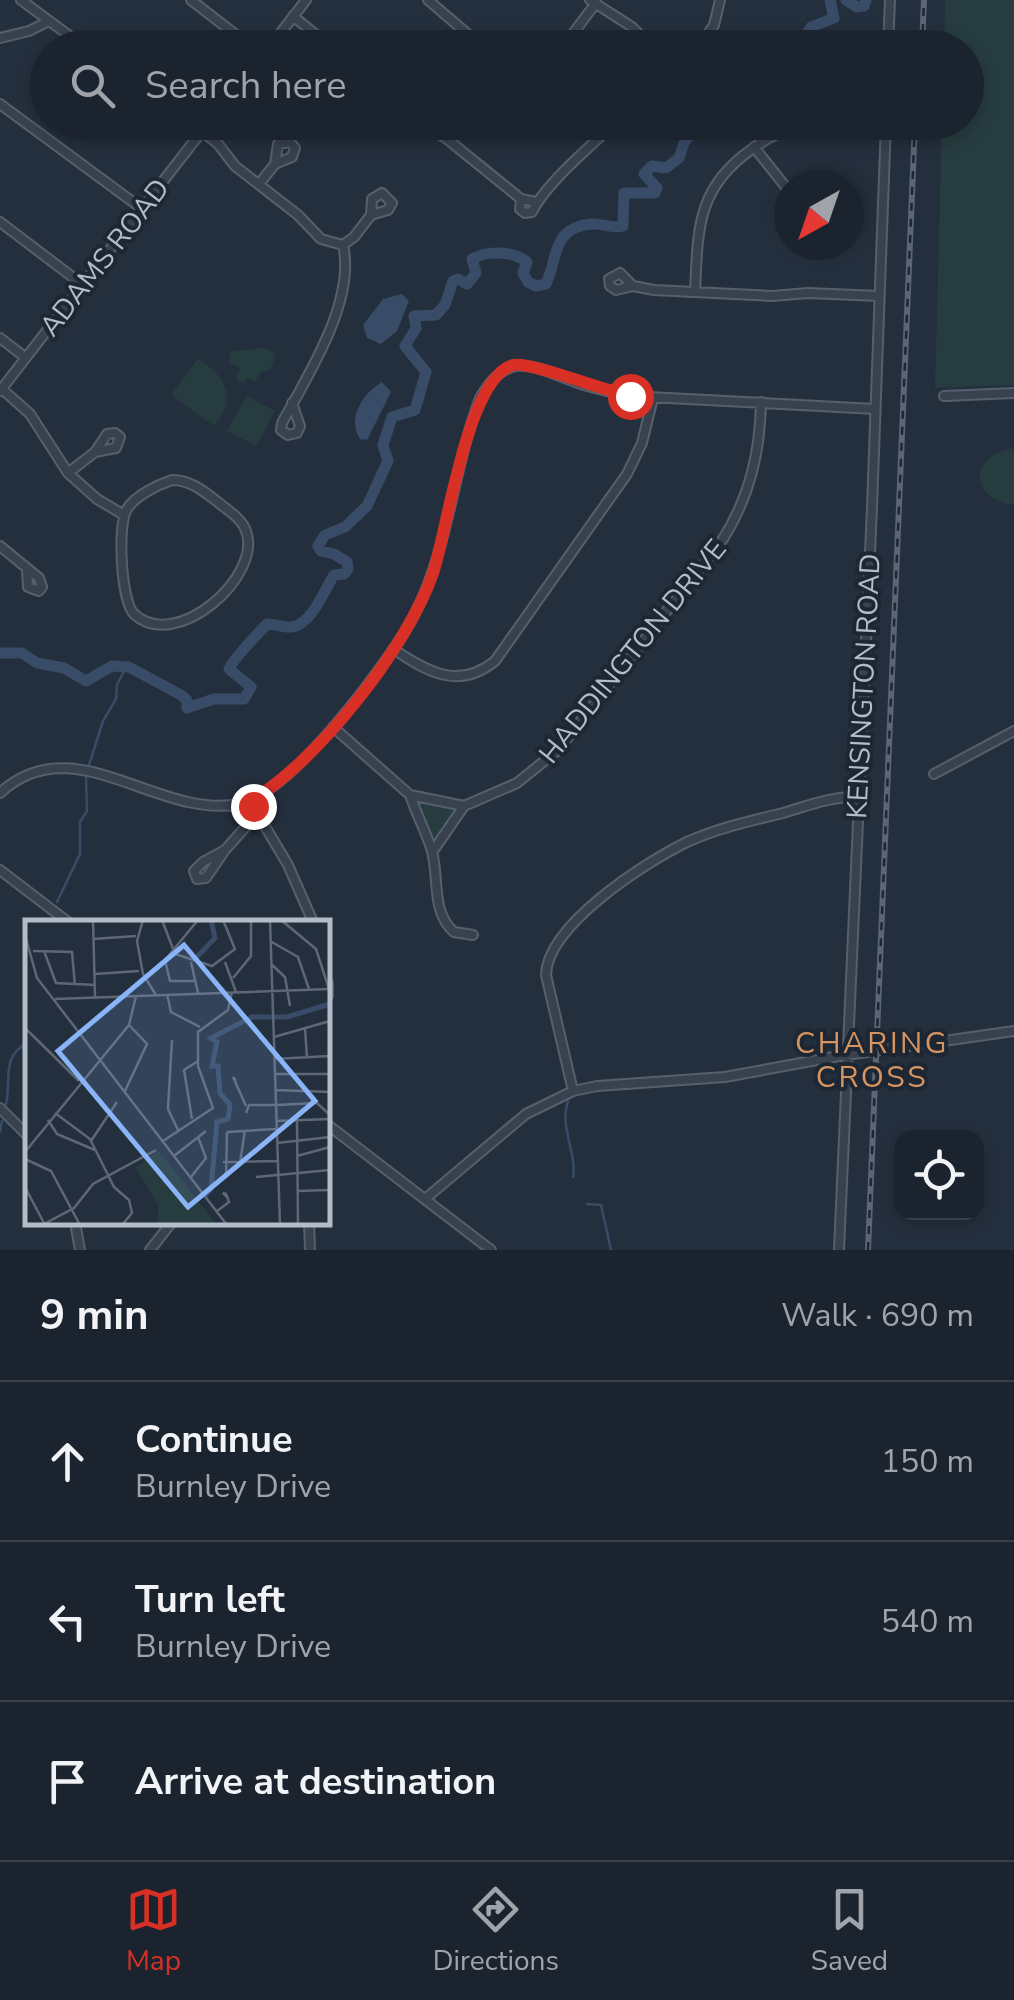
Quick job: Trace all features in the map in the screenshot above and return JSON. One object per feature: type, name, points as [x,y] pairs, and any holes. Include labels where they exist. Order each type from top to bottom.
[{"type":"street","points":[[20,0],[61,30]]},
{"type":"street","points":[[191,0],[230,30]]},
{"type":"street","points":[[282,30],[306,0]]},
{"type":"street","points":[[428,0],[463,30]]},
{"type":"street","points":[[711,30],[720,0]]},
{"type":"street","points":[[889,30],[890,0]]},
{"type":"street","points":[[574,30],[593,2],[635,30]]},
{"type":"street","points":[[293,16],[310,30]]},
{"type":"street","points":[[31,30],[49,21]]},
{"type":"street","points":[[0,38],[30,30]]},
{"type":"street","points":[[0,104],[30,126]]},
{"type":"street","points":[[49,140],[141,208]]},
{"type":"street","name":"ADAMS ROAD","points":[[1,390],[195,140]]},
{"type":"street","points":[[212,140],[236,166],[298,215],[321,239],[343,244],[371,216]]},
{"type":"street","points":[[447,140],[521,198],[519,206],[524,213],[532,212],[536,202],[598,140]]},
{"type":"street","points":[[695,292],[698,226],[707,198],[727,170],[766,140]]},
{"type":"street","name":"KENSINGTON ROAD","points":[[839,1250],[885,140]]},
{"type":"street","points":[[754,147],[774,172]]},
{"type":"street","points":[[259,184],[275,164]]},
{"type":"street","points":[[0,222],[83,285]]},
{"type":"street","points":[[292,404],[330,327],[345,267],[343,244]]},
{"type":"street","points":[[632,286],[695,292],[879,296]]},
{"type":"street","points":[[0,338],[26,358]]},
{"type":"street","points":[[0,793],[26,775],[48,768],[71,767],[178,798],[228,805],[250,801],[276,783],[333,727],[394,649],[432,575],[476,409],[495,376],[510,366],[527,364],[592,387],[653,398],[875,409]]},
{"type":"street","points":[[1,390],[35,420],[68,473],[97,499],[124,515]]},
{"type":"street","points":[[944,396],[1014,393]]},
{"type":"street","points":[[394,649],[443,677],[469,676],[494,661],[627,474],[642,442],[653,398]]},
{"type":"street","name":"HADDINGTON DRIVE","points":[[464,806],[508,788],[548,761],[724,538],[752,478],[759,445],[761,402]]},
{"type":"street","points":[[68,473],[95,452]]},
{"type":"street","points":[[176,480],[190,483],[243,524],[248,540],[246,559],[220,596],[194,617],[164,624],[144,620],[132,612],[124,594],[124,515],[134,501],[159,485],[176,480]]},
{"type":"street","points":[[0,546],[27,570]]},
{"type":"street","points":[[333,727],[410,795],[433,852],[444,922],[454,932],[473,935]]},
{"type":"street","points":[[934,774],[1014,731]]},
{"type":"street","points":[[410,795],[464,806],[433,852]]},
{"type":"street","points":[[573,1091],[546,975],[549,956],[566,932],[625,881],[688,842],[823,801],[858,797]]},
{"type":"street","points":[[250,801],[295,878],[312,920]]},
{"type":"street","points":[[224,850],[258,813]]},
{"type":"street","points":[[0,870],[65,920]]},
{"type":"street","points":[[425,1199],[526,1114],[573,1091],[725,1077],[846,1055],[1014,1032]]},
{"type":"street","points":[[0,1108],[25,1133]]},
{"type":"street","points":[[330,1127],[491,1250]]},
{"type":"street","points":[[76,1225],[80,1250]]},
{"type":"street","points":[[150,1250],[170,1225]]},
{"type":"street","points":[[309,1225],[310,1250]]},
{"type":"green space","points":[[945,0],[1014,0],[1014,385],[935,388],[942,140],[984,140],[984,30],[944,30]]},
{"type":"green space","points":[[262,348],[275,356],[271,369],[261,372],[255,381],[247,378],[244,383],[236,379],[240,368],[229,363],[230,352]]},
{"type":"green space","points":[[198,359],[216,373],[226,389],[226,407],[214,426],[174,397],[173,392]]},
{"type":"green space","points":[[247,396],[275,411],[256,446],[227,431]]},
{"type":"green space","points":[[1014,448],[1014,505],[988,494],[979,477],[988,459]]},
{"type":"green space","points":[[416,803],[457,808],[435,842]]},
{"type":"water","points":[[402,294],[409,301],[397,331],[381,344],[367,338],[363,325],[383,299]]},
{"type":"water","points":[[382,382],[391,392],[367,440],[360,439],[355,423],[359,407]]},
{"type":"waterway","points":[[809,30],[834,18],[830,0]]},
{"type":"waterway","points":[[846,0],[857,7],[864,6],[866,0]]},
{"type":"waterway","points":[[0,653],[22,653],[37,663],[64,668],[86,681],[112,666],[129,667],[181,695],[187,700],[187,708],[214,699],[244,699],[251,687],[229,669],[235,660],[267,624],[292,627],[306,619],[334,575],[344,574],[348,569],[347,562],[318,546],[325,535],[345,527],[367,506],[388,461],[383,445],[392,417],[415,410],[426,372],[405,346],[416,328],[414,316],[436,315],[445,305],[453,281],[458,279],[467,284],[476,273],[472,259],[485,254],[521,258],[527,262],[523,273],[528,282],[536,286],[546,284],[562,238],[591,224],[623,226],[624,193],[655,193],[657,188],[644,174],[652,166],[666,168],[679,158],[686,140]]},
{"type":"waterway","points":[[89,765],[126,667]]},
{"type":"waterway","points":[[57,902],[80,854],[80,822],[87,811],[86,776]]},
{"type":"waterway","points":[[6,1104],[10,1062],[25,1045]]},
{"type":"waterway","points":[[568,1101],[566,1120],[573,1177]]},
{"type":"waterway","points":[[0,1132],[2,1121]]},
{"type":"waterway","points":[[587,1204],[601,1205],[611,1250]]},
{"type":"railway","points":[[923,30],[924,0]]},
{"type":"railway","points":[[868,1250],[914,140]]},
{"type":"district","name":"CHARING CROSS","points":[[872,1060]]},
{"type":"route","points":[[253,806],[250,801],[276,783],[333,727],[375,675],[408,625],[432,575],[476,409],[495,376],[510,366],[527,364],[630,396]]}]
